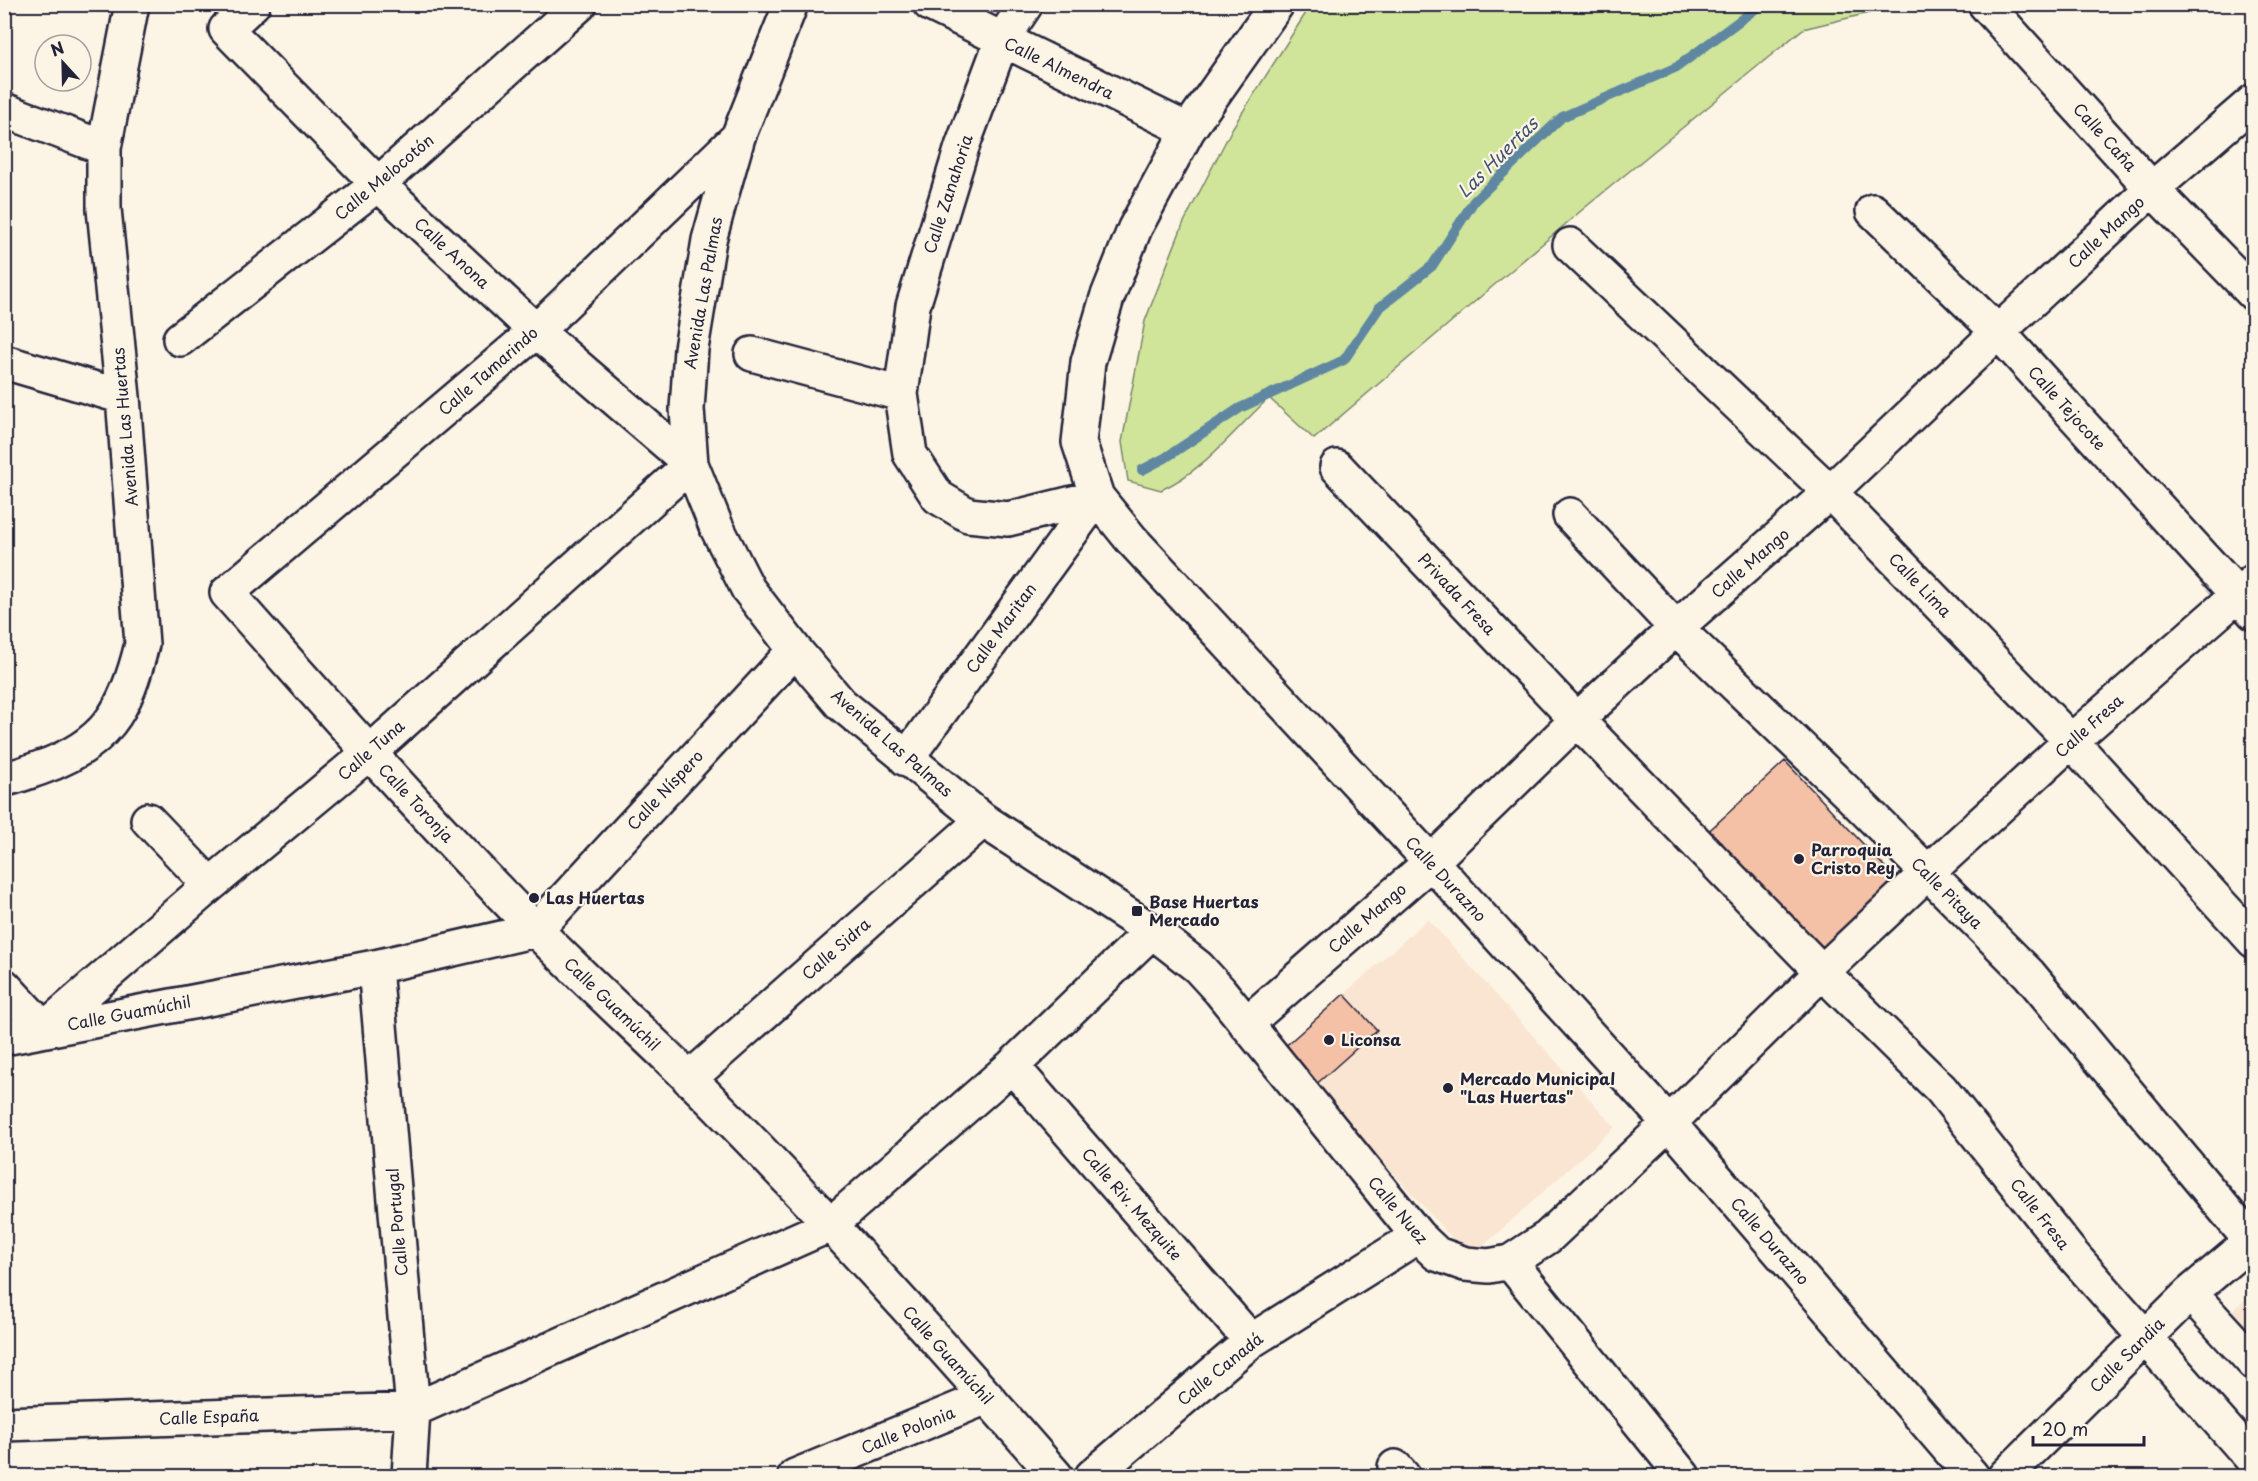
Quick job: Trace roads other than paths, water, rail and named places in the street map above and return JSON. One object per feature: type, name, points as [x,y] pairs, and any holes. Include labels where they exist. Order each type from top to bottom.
[{"type":"street","name":"Avenida Las Huertas","points":[[4,779],[50,765],[101,735],[121,706],[135,675],[142,644],[123,397],[104,209],[104,148],[132,4]]},
{"type":"street","name":"Calle Anona","points":[[254,4],[226,28],[378,184],[536,331],[691,464]]},
{"type":"street","name":"Calle Melocotón","points":[[180,339],[378,184],[580,4]]},
{"type":"street","name":"Avenida Las Palmas","points":[[791,4],[738,137],[709,240],[691,349],[687,409],[691,464],[716,526],[748,589],[795,650],[841,704],[983,820],[1152,931]]},
{"type":"street","name":"Calle Almendra","points":[[930,4],[1188,130]]},
{"type":"street","name":"Calle Zanahoria","points":[[901,394],[913,306],[962,147],[1002,40],[1026,4]]},
{"type":"street","points":[[752,354],[901,394],[910,454],[938,496],[968,515],[1008,519],[1097,497],[1079,442],[1088,362],[1107,298],[1136,228],[1188,130],[1277,4]]},
{"type":"street","name":"Calle Caña","points":[[1985,4],[2152,189],[2253,294]]},
{"type":"street","name":"Calle Mango","points":[[1246,1024],[1431,862],[1577,720],[1676,628],[1830,492],[2152,189],[2253,101]]},
{"type":"street","points":[[4,110],[104,148]]},
{"type":"street","name":"Calle Tamarindo","points":[[227,593],[536,331],[738,137]]},
{"type":"street","name":"Calle Tejocote","points":[[1873,211],[1998,332],[2248,596]]},
{"type":"street","name":"Calle Lima","points":[[1570,245],[1830,492],[2071,741],[2253,941]]},
{"type":"street","points":[[4,362],[123,397]]},
{"type":"street","name":"Calle Tuna","points":[[44,1029],[210,885],[369,753],[691,464]]},
{"type":"street","name":"Privada Fresa","points":[[1337,467],[1577,720]]},
{"type":"street","name":"Calle Maritan","points":[[906,759],[1097,497]]},
{"type":"street","name":"Calle Durazno","points":[[1097,497],[1131,539],[1431,862],[1669,1124],[1972,1476]]},
{"type":"street","name":"Calle Pitaya","points":[[1570,515],[1676,628],[1852,797],[2030,974],[2252,1240]]},
{"type":"street","name":"Calle Toronja","points":[[227,593],[369,753],[536,930]]},
{"type":"street","name":"Calle Fresa","points":[[1510,1262],[1548,1237],[1669,1124],[1822,972],[2071,741],[2248,596]]},
{"type":"street","name":"Calle Níspero","points":[[536,930],[795,650]]},
{"type":"street","name":"Calle Fresa","points":[[1577,720],[1822,972],[1941,1089],[2070,1252],[2253,1461]]},
{"type":"street","points":[[148,820],[210,885]]},
{"type":"street","name":"Calle Sidra","points":[[689,1079],[983,820]]},
{"type":"street","name":"Calle Guamúchil","points":[[4,1038],[375,967],[536,930],[689,1079],[830,1225],[1056,1476]]},
{"type":"street","points":[[413,1410],[830,1225],[1012,1066],[1152,931]]},
{"type":"street","name":"Calle Nuez","points":[[1152,931],[1198,967],[1220,991],[1418,1236],[1437,1254],[1465,1264],[1490,1266],[1510,1262]]},
{"type":"street","name":"Calle Portugal","points":[[375,967],[413,1410],[409,1476]]},
{"type":"street","points":[[4,986],[44,1029]]},
{"type":"street","name":"Calle Riv. Mezquite","points":[[1012,1066],[1251,1341]]},
{"type":"street","name":"Calle Canadá","points":[[1092,1476],[1251,1341],[1418,1236]]},
{"type":"street","name":"Calle Sandia","points":[[2005,1476],[2190,1293],[2252,1240]]},
{"type":"street","points":[[1510,1262],[1683,1476]]},
{"type":"street","points":[[2190,1293],[2253,1363]]},
{"type":"street","name":"Calle Polonia","points":[[795,1476],[987,1397]]},
{"type":"street","name":"Calle España","points":[[4,1425],[413,1410]]},
{"type":"waterway","name":"Las Huertas","points":[[1142,470],[1165,458],[1240,408],[1344,360],[1379,308],[1432,266],[1474,201],[1562,117],[1677,67],[1762,4]]},
{"type":"place","name":"Parroquia Cristo Rey","points":[[1799,859]]},
{"type":"place","name":"Las Huertas","points":[[534,898]]},
{"type":"place","name":"Base Huertas Mercado","points":[[1137,911]]},
{"type":"place","name":"Liconsa","points":[[1329,1040]]},
{"type":"place","name":"Mercado Municipal \"Las Huertas\"","points":[[1448,1088]]}]
